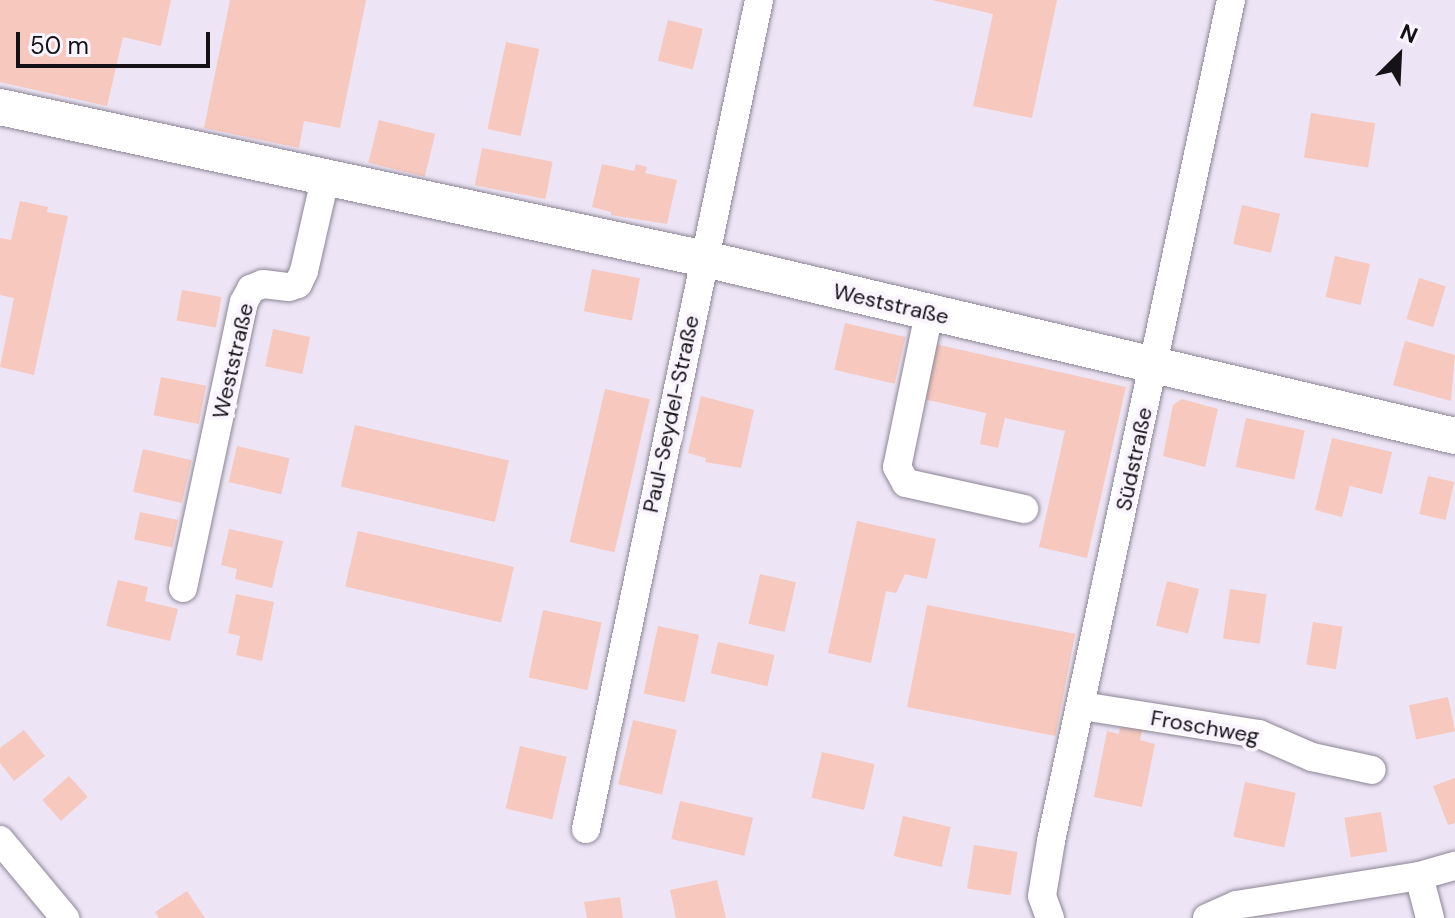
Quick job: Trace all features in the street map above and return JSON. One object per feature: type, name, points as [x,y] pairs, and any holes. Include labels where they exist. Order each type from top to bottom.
[{"type":"main road","name":"Weststraße","points":[[0,107],[705,259],[1455,436]]},
{"type":"street","name":"Paul-Seydel-Straße","points":[[586,829],[759,0]]},
{"type":"street","name":"Südstraße","points":[[1050,918],[1042,896],[1231,0]]},
{"type":"street","name":"Weststraße","points":[[183,588],[244,302],[251,289],[263,284],[289,287],[298,284],[304,271],[325,179]]},
{"type":"street","points":[[929,313],[897,467],[906,483],[1024,509]]},
{"type":"street","name":"Froschweg","points":[[1082,706],[1259,734],[1312,757],[1372,770]]},
{"type":"street","points":[[0,840],[65,918]]},
{"type":"street","points":[[1207,918],[1236,905],[1419,876],[1455,866]]},
{"type":"street","points":[[1419,876],[1430,918]]},
{"type":"building","points":[[0,0],[171,0],[161,46],[123,37],[107,106],[0,82]]},
{"type":"building","points":[[230,0],[366,0],[340,128],[304,121],[299,148],[204,128]]},
{"type":"building","points":[[932,0],[1057,0],[1032,118],[973,106],[993,14]]},
{"type":"building","points":[[668,20],[703,29],[693,69],[658,61]]},
{"type":"building","points":[[506,42],[539,49],[521,136],[487,129]]},
{"type":"building","points":[[1311,113],[1375,123],[1368,168],[1304,157]]},
{"type":"building","points":[[379,120],[435,134],[425,177],[368,163]]},
{"type":"building","points":[[482,148],[553,162],[545,199],[475,185]]},
{"type":"building","points":[[602,164],[634,171],[636,164],[647,167],[645,173],[677,180],[667,224],[611,215],[611,212],[592,207]]},
{"type":"building","points":[[20,201],[48,207],[47,212],[68,216],[34,375],[0,367],[14,298],[0,295],[0,238],[11,240]]},
{"type":"building","points":[[1242,205],[1280,214],[1271,253],[1233,244]]},
{"type":"building","points":[[1335,256],[1370,264],[1361,305],[1326,297]]},
{"type":"building","points":[[592,269],[640,278],[632,321],[584,311]]},
{"type":"building","points":[[1419,278],[1446,286],[1433,327],[1406,319]]},
{"type":"building","points":[[182,290],[221,297],[216,327],[177,321]]},
{"type":"building","points":[[845,323],[905,337],[895,384],[834,370]]},
{"type":"building","points":[[273,329],[310,337],[302,374],[265,366]]},
{"type":"building","points":[[1405,341],[1455,355],[1451,401],[1393,385]]},
{"type":"building","points":[[931,343],[1126,387],[1087,558],[1039,547],[1065,431],[1005,418],[998,448],[980,444],[986,413],[919,398]]},
{"type":"building","points":[[161,377],[206,386],[199,424],[154,415]]},
{"type":"building","points":[[605,389],[650,399],[615,552],[570,542]]},
{"type":"building","points":[[701,396],[754,410],[741,468],[705,462],[706,458],[688,453]]},
{"type":"building","points":[[1182,399],[1218,409],[1205,467],[1163,456],[1173,405]]},
{"type":"building","points":[[1246,418],[1305,430],[1294,479],[1236,467]]},
{"type":"building","points":[[355,425],[509,461],[495,522],[341,486]]},
{"type":"building","points":[[1332,438],[1392,452],[1382,494],[1350,486],[1342,517],[1315,510]]},
{"type":"building","points":[[237,446],[290,458],[281,494],[229,482]]},
{"type":"building","points":[[143,449],[192,460],[182,503],[133,492]]},
{"type":"building","points":[[1428,476],[1454,482],[1446,520],[1419,514]]},
{"type":"building","points":[[140,512],[178,520],[172,547],[134,539]]},
{"type":"building","points":[[857,521],[936,539],[927,579],[905,574],[896,593],[886,591],[871,663],[828,653]]},
{"type":"building","points":[[229,529],[283,541],[272,588],[235,579],[237,569],[221,565]]},
{"type":"building","points":[[358,531],[514,567],[501,623],[345,587]]},
{"type":"building","points":[[760,574],[796,582],[785,632],[749,624]]},
{"type":"building","points":[[118,580],[148,587],[145,601],[178,609],[170,641],[106,626]]},
{"type":"building","points":[[1167,581],[1199,589],[1188,634],[1156,626]]},
{"type":"building","points":[[1230,589],[1267,594],[1260,644],[1223,639]]},
{"type":"building","points":[[236,594],[274,602],[262,661],[236,655],[240,636],[228,633]]},
{"type":"building","points":[[927,605],[1075,634],[1055,736],[907,707]]},
{"type":"building","points":[[543,610],[602,622],[587,690],[529,677]]},
{"type":"building","points":[[1313,622],[1343,627],[1336,669],[1306,664]]},
{"type":"building","points":[[658,626],[699,635],[685,702],[644,693]]},
{"type":"building","points":[[718,642],[775,655],[767,686],[711,673]]},
{"type":"building","points":[[1448,697],[1455,731],[1416,740],[1409,705]]},
{"type":"building","points":[[633,720],[677,730],[662,794],[618,784]]},
{"type":"building","points":[[1120,728],[1142,730],[1140,740],[1155,744],[1142,807],[1094,797],[1107,731],[1119,734]]},
{"type":"building","points":[[24,730],[45,756],[14,781],[0,763],[0,748]]},
{"type":"building","points":[[520,746],[567,757],[552,819],[506,808]]},
{"type":"building","points":[[822,752],[875,764],[864,810],[811,798]]},
{"type":"building","points":[[69,776],[88,797],[61,821],[42,800]]},
{"type":"building","points":[[1455,778],[1455,823],[1448,825],[1433,786]]},
{"type":"building","points":[[1245,782],[1296,793],[1284,848],[1233,837]]},
{"type":"building","points":[[680,801],[753,818],[744,856],[671,839]]},
{"type":"building","points":[[1381,812],[1387,852],[1351,857],[1344,818]]},
{"type":"building","points":[[903,816],[951,827],[942,867],[894,856]]},
{"type":"building","points":[[974,845],[1017,852],[1011,895],[967,888]]},
{"type":"building","points":[[717,880],[726,918],[676,918],[670,890]]},
{"type":"building","points":[[187,891],[205,918],[159,918],[155,912]]},
{"type":"building","points":[[620,897],[623,918],[587,918],[584,902]]}]
